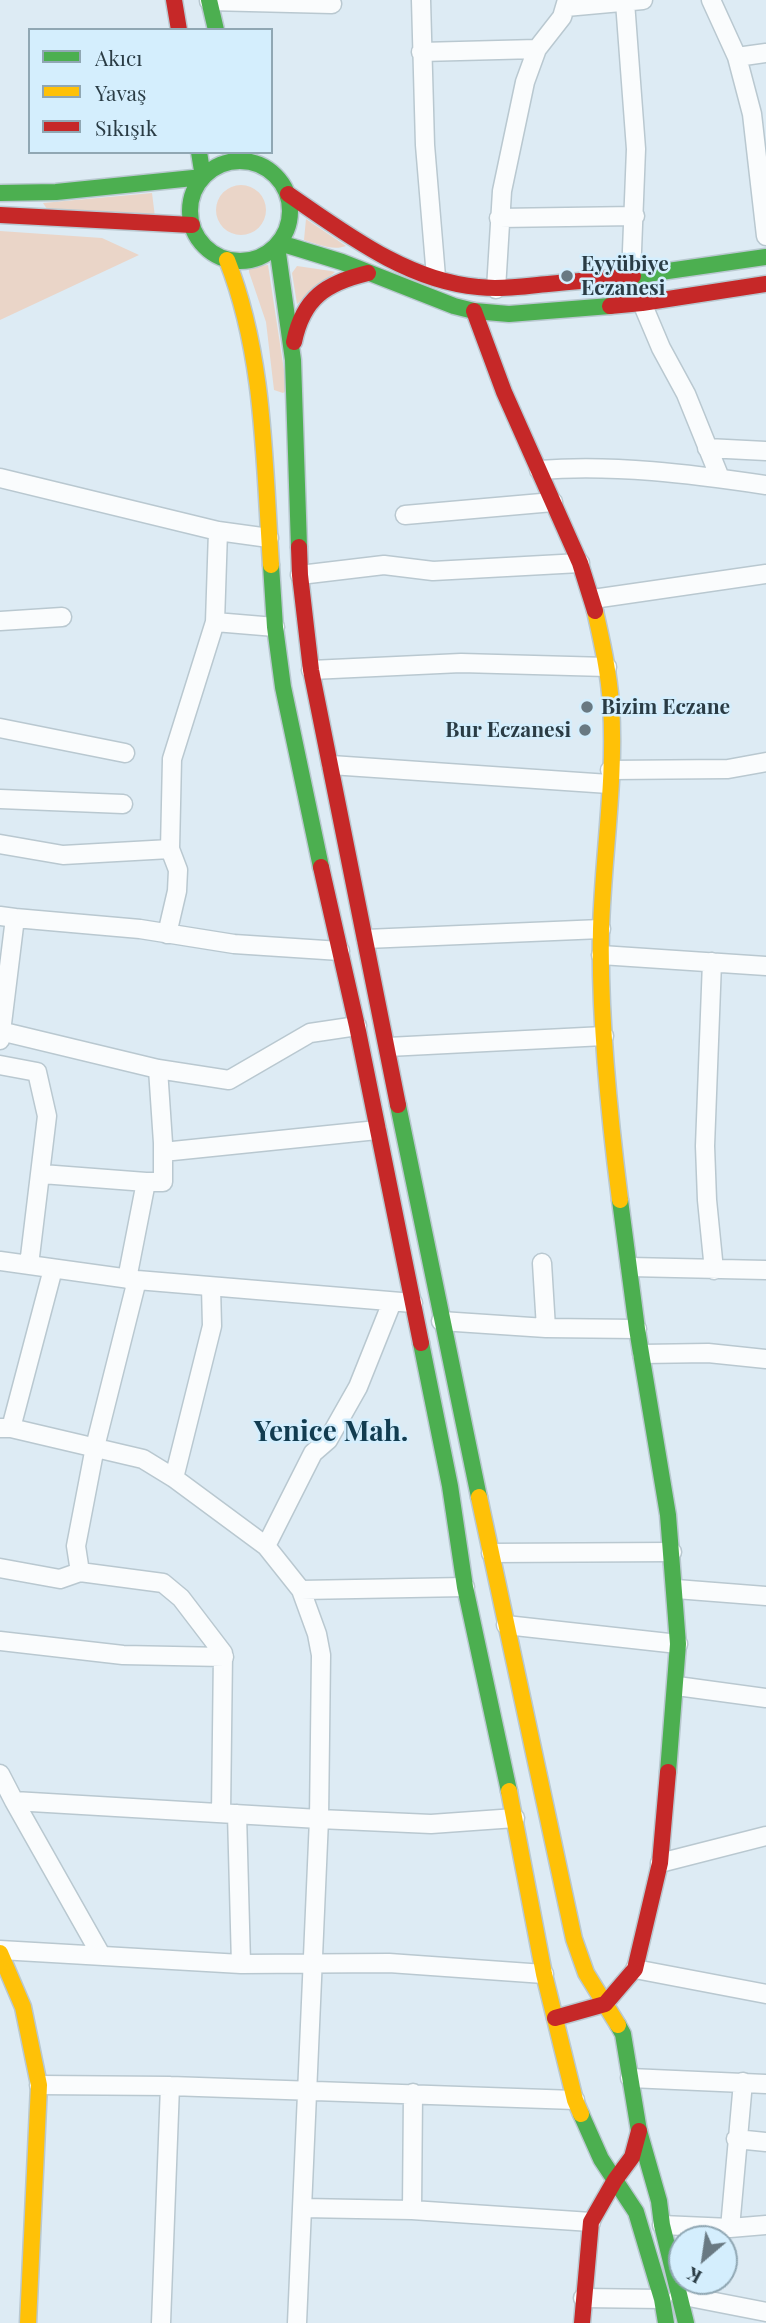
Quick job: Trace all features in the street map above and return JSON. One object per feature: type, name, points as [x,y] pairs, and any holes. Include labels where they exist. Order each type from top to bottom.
[{"type":"main road","points":[[174,0],[180,28]]},
{"type":"main road","points":[[209,1],[216,28]]},
{"type":"main road","points":[[199,154],[203,177]]},
{"type":"main road","points":[[248,157],[276,176],[288,194],[291,206],[290,219],[279,244],[267,254],[241,262],[217,256],[201,243],[191,225],[191,200],[203,177],[219,165],[248,157]]},
{"type":"main road","points":[[0,193],[56,192],[203,177]]},
{"type":"main road","points":[[288,194],[388,258],[464,285],[496,289],[631,276],[766,257]]},
{"type":"main road","points":[[0,215],[191,225]]},
{"type":"main road","points":[[279,244],[342,262],[421,295],[474,311],[509,314],[642,303],[766,284]]},
{"type":"main road","points":[[279,244],[293,360],[300,575],[311,670],[441,1321],[574,1939],[586,1973],[623,2034],[639,2131],[659,2200],[671,2297],[666,2323]]},
{"type":"main road","points":[[227,260],[237,285],[250,336],[259,397],[275,627],[283,687],[357,1026],[450,1486],[465,1587],[515,1818],[544,1974],[575,2101],[601,2159],[636,2212],[671,2297],[687,2323]]},
{"type":"main road","points":[[293,360],[301,312],[311,300],[345,277],[368,273]]},
{"type":"main road","points":[[474,311],[504,392],[580,563],[593,599],[607,667],[611,700],[610,777],[601,929],[604,1036],[618,1183],[637,1329],[676,1589],[677,1686],[660,1863],[635,1969],[605,2004],[555,2018]]},
{"type":"main road","points":[[0,1951],[23,2007],[38,2085],[28,2323]]},
{"type":"main road","points":[[582,2323],[591,2222],[615,2180],[632,2157],[639,2131]]},
{"type":"street","points":[[421,0],[425,145],[436,277]]},
{"type":"street","points":[[710,0],[737,57],[752,114],[766,236]]},
{"type":"street","points":[[209,1],[332,4]]},
{"type":"street","points":[[496,289],[502,191],[525,82],[537,49],[562,17],[566,4],[634,1],[636,149],[631,276]]},
{"type":"street","points":[[421,52],[537,49]]},
{"type":"street","points":[[737,57],[766,52]]},
{"type":"street","points":[[499,218],[635,216]]},
{"type":"street","points":[[642,303],[661,348],[686,394],[720,478]]},
{"type":"street","points":[[707,448],[766,451]]},
{"type":"street","points":[[539,470],[631,470],[766,485]]},
{"type":"street","points":[[0,478],[218,531],[269,538]]},
{"type":"street","points":[[405,515],[553,502]]},
{"type":"street","points":[[167,934],[177,891],[178,870],[170,849],[172,759],[215,622],[218,531]]},
{"type":"street","points":[[300,575],[384,565],[433,571],[580,563]]},
{"type":"street","points":[[593,599],[766,574]]},
{"type":"street","points":[[0,621],[62,617]]},
{"type":"street","points":[[215,622],[275,627]]},
{"type":"street","points":[[311,670],[461,663],[607,667]]},
{"type":"street","points":[[0,728],[125,753]]},
{"type":"street","points":[[331,765],[610,777],[728,769],[766,762]]},
{"type":"street","points":[[0,800],[123,804]]},
{"type":"street","points":[[0,844],[63,855],[170,849]]},
{"type":"street","points":[[340,951],[234,944],[8,917],[1,1034],[158,1069],[229,1080],[310,1034],[357,1026]]},
{"type":"street","points":[[366,939],[601,929]]},
{"type":"street","points":[[601,955],[766,966]]},
{"type":"street","points":[[712,962],[705,1146],[714,1270]]},
{"type":"street","points":[[388,1047],[604,1036]]},
{"type":"street","points":[[0,1065],[37,1072],[47,1116],[29,1265]]},
{"type":"street","points":[[41,1174],[163,1182],[158,1069]]},
{"type":"street","points":[[163,1152],[377,1130]]},
{"type":"street","points":[[80,1572],[76,1546],[132,1280],[146,1182]]},
{"type":"street","points":[[0,1261],[132,1280],[413,1303]]},
{"type":"street","points":[[542,1263],[546,1328]]},
{"type":"street","points":[[630,1268],[766,1270]]},
{"type":"street","points":[[53,1269],[5,1428],[142,1459],[174,1479],[265,1546],[302,1590],[317,1634],[321,1655],[319,1819],[297,2323]]},
{"type":"street","points":[[174,1479],[212,1326],[211,1287]]},
{"type":"street","points":[[265,1546],[313,1453],[328,1440],[358,1387],[391,1302]]},
{"type":"street","points":[[441,1321],[546,1328],[637,1329]]},
{"type":"street","points":[[642,1354],[708,1353],[766,1359]]},
{"type":"street","points":[[491,1553],[672,1552]]},
{"type":"street","points":[[0,1569],[60,1579],[80,1572],[163,1583],[181,1598],[200,1620],[224,1657],[229,1813],[241,1964]]},
{"type":"street","points":[[302,1590],[465,1587]]},
{"type":"street","points":[[676,1589],[766,1596]]},
{"type":"street","points":[[506,1625],[678,1644]]},
{"type":"street","points":[[0,1641],[123,1655],[224,1657]]},
{"type":"street","points":[[677,1686],[766,1698]]},
{"type":"street","points":[[0,1774],[101,1955]]},
{"type":"street","points":[[14,1801],[431,1824],[515,1818]]},
{"type":"street","points":[[660,1863],[766,1836]]},
{"type":"street","points":[[0,1951],[241,1964],[389,1963],[544,1974]]},
{"type":"street","points":[[635,1969],[766,1994]]},
{"type":"street","points":[[630,2078],[766,2084]]},
{"type":"street","points":[[730,2225],[743,2082]]},
{"type":"street","points":[[38,2085],[170,2085],[575,2101]]},
{"type":"street","points":[[161,2323],[170,2085]]},
{"type":"street","points":[[412,2210],[413,2093]]},
{"type":"street","points":[[736,2139],[766,2142]]},
{"type":"street","points":[[303,2208],[412,2210],[591,2222]]},
{"type":"street","points":[[738,2227],[766,2224]]},
{"type":"street","points":[[663,2225],[668,2225]]},
{"type":"street","points":[[583,2298],[671,2297],[766,2312]]},
{"type":"shaded area","points":[[241,185],[259,192],[266,210],[259,228],[241,235],[223,228],[216,210],[223,192]]},
{"type":"shaded area","points":[[152,193],[155,217],[47,209],[43,203]]},
{"type":"shaded area","points":[[306,219],[346,246],[330,247],[304,240]]},
{"type":"shaded area","points":[[0,231],[102,238],[139,255],[0,320]]},
{"type":"shaded area","points":[[268,265],[287,390],[283,393],[274,390],[266,322],[249,272],[249,267]]},
{"type":"shaded area","points":[[297,266],[335,272],[297,304],[292,273]]},
{"type":"traffic: fast","points":[[209,0],[216,28]]},
{"type":"traffic: fast","points":[[0,193],[56,192],[203,177],[199,154]]},
{"type":"traffic: fast","points":[[240,161],[259,164],[276,175],[287,192],[290,211],[287,230],[276,247],[259,258],[240,261],[221,258],[204,247],[193,230],[190,211],[193,192],[204,175],[221,164],[240,161]]},
{"type":"traffic: fast","points":[[280,243],[342,262],[454,306],[474,311],[509,314],[610,306]]},
{"type":"traffic: fast","points":[[277,246],[293,360],[299,547]]},
{"type":"traffic: fast","points":[[633,276],[766,257]]},
{"type":"traffic: fast","points":[[271,565],[283,687],[321,867]]},
{"type":"traffic: fast","points":[[398,1105],[479,1497]]},
{"type":"traffic: fast","points":[[620,1200],[637,1329],[668,1515],[678,1644],[668,1772]]},
{"type":"traffic: fast","points":[[421,1343],[450,1486],[465,1587],[509,1791]]},
{"type":"traffic: fast","points":[[618,2025],[623,2034],[639,2131],[659,2201],[662,2225],[686,2323]]},
{"type":"traffic: fast","points":[[581,2114],[601,2159],[636,2212],[662,2299],[666,2323]]},
{"type":"traffic: slow","points":[[227,260],[240,296],[256,372],[271,565]]},
{"type":"traffic: slow","points":[[595,611],[611,705],[611,789],[602,901],[601,962],[606,1065],[620,1200]]},
{"type":"traffic: slow","points":[[479,1497],[574,1939],[586,1973],[618,2025]]},
{"type":"traffic: slow","points":[[509,1791],[544,1974],[575,2100],[581,2114]]},
{"type":"traffic: slow","points":[[0,1953],[23,2007],[39,2085],[28,2323]]},
{"type":"traffic: jam","points":[[174,0],[179,28]]},
{"type":"traffic: jam","points":[[288,194],[378,253],[426,275],[452,283],[505,288],[633,276]]},
{"type":"traffic: jam","points":[[0,215],[192,225]]},
{"type":"traffic: jam","points":[[294,342],[303,314],[310,303],[340,282],[368,273]]},
{"type":"traffic: jam","points":[[610,306],[766,284]]},
{"type":"traffic: jam","points":[[474,311],[504,392],[580,563],[595,611]]},
{"type":"traffic: jam","points":[[299,547],[311,670],[398,1105]]},
{"type":"traffic: jam","points":[[321,867],[357,1026],[421,1343]]},
{"type":"traffic: jam","points":[[555,2018],[605,2004],[635,1969],[660,1863],[668,1772]]},
{"type":"traffic: jam","points":[[582,2323],[591,2222],[615,2180],[632,2157],[639,2131]]},
{"type":"place","name":"Eyyübiye Eczanesi","points":[[567,276]]},
{"type":"place","name":"Bizim Eczane","points":[[587,707]]},
{"type":"place","name":"Bur Eczanesi","points":[[585,730]]},
{"type":"district","name":"Yenice Mah.","points":[[331,1432]]}]
